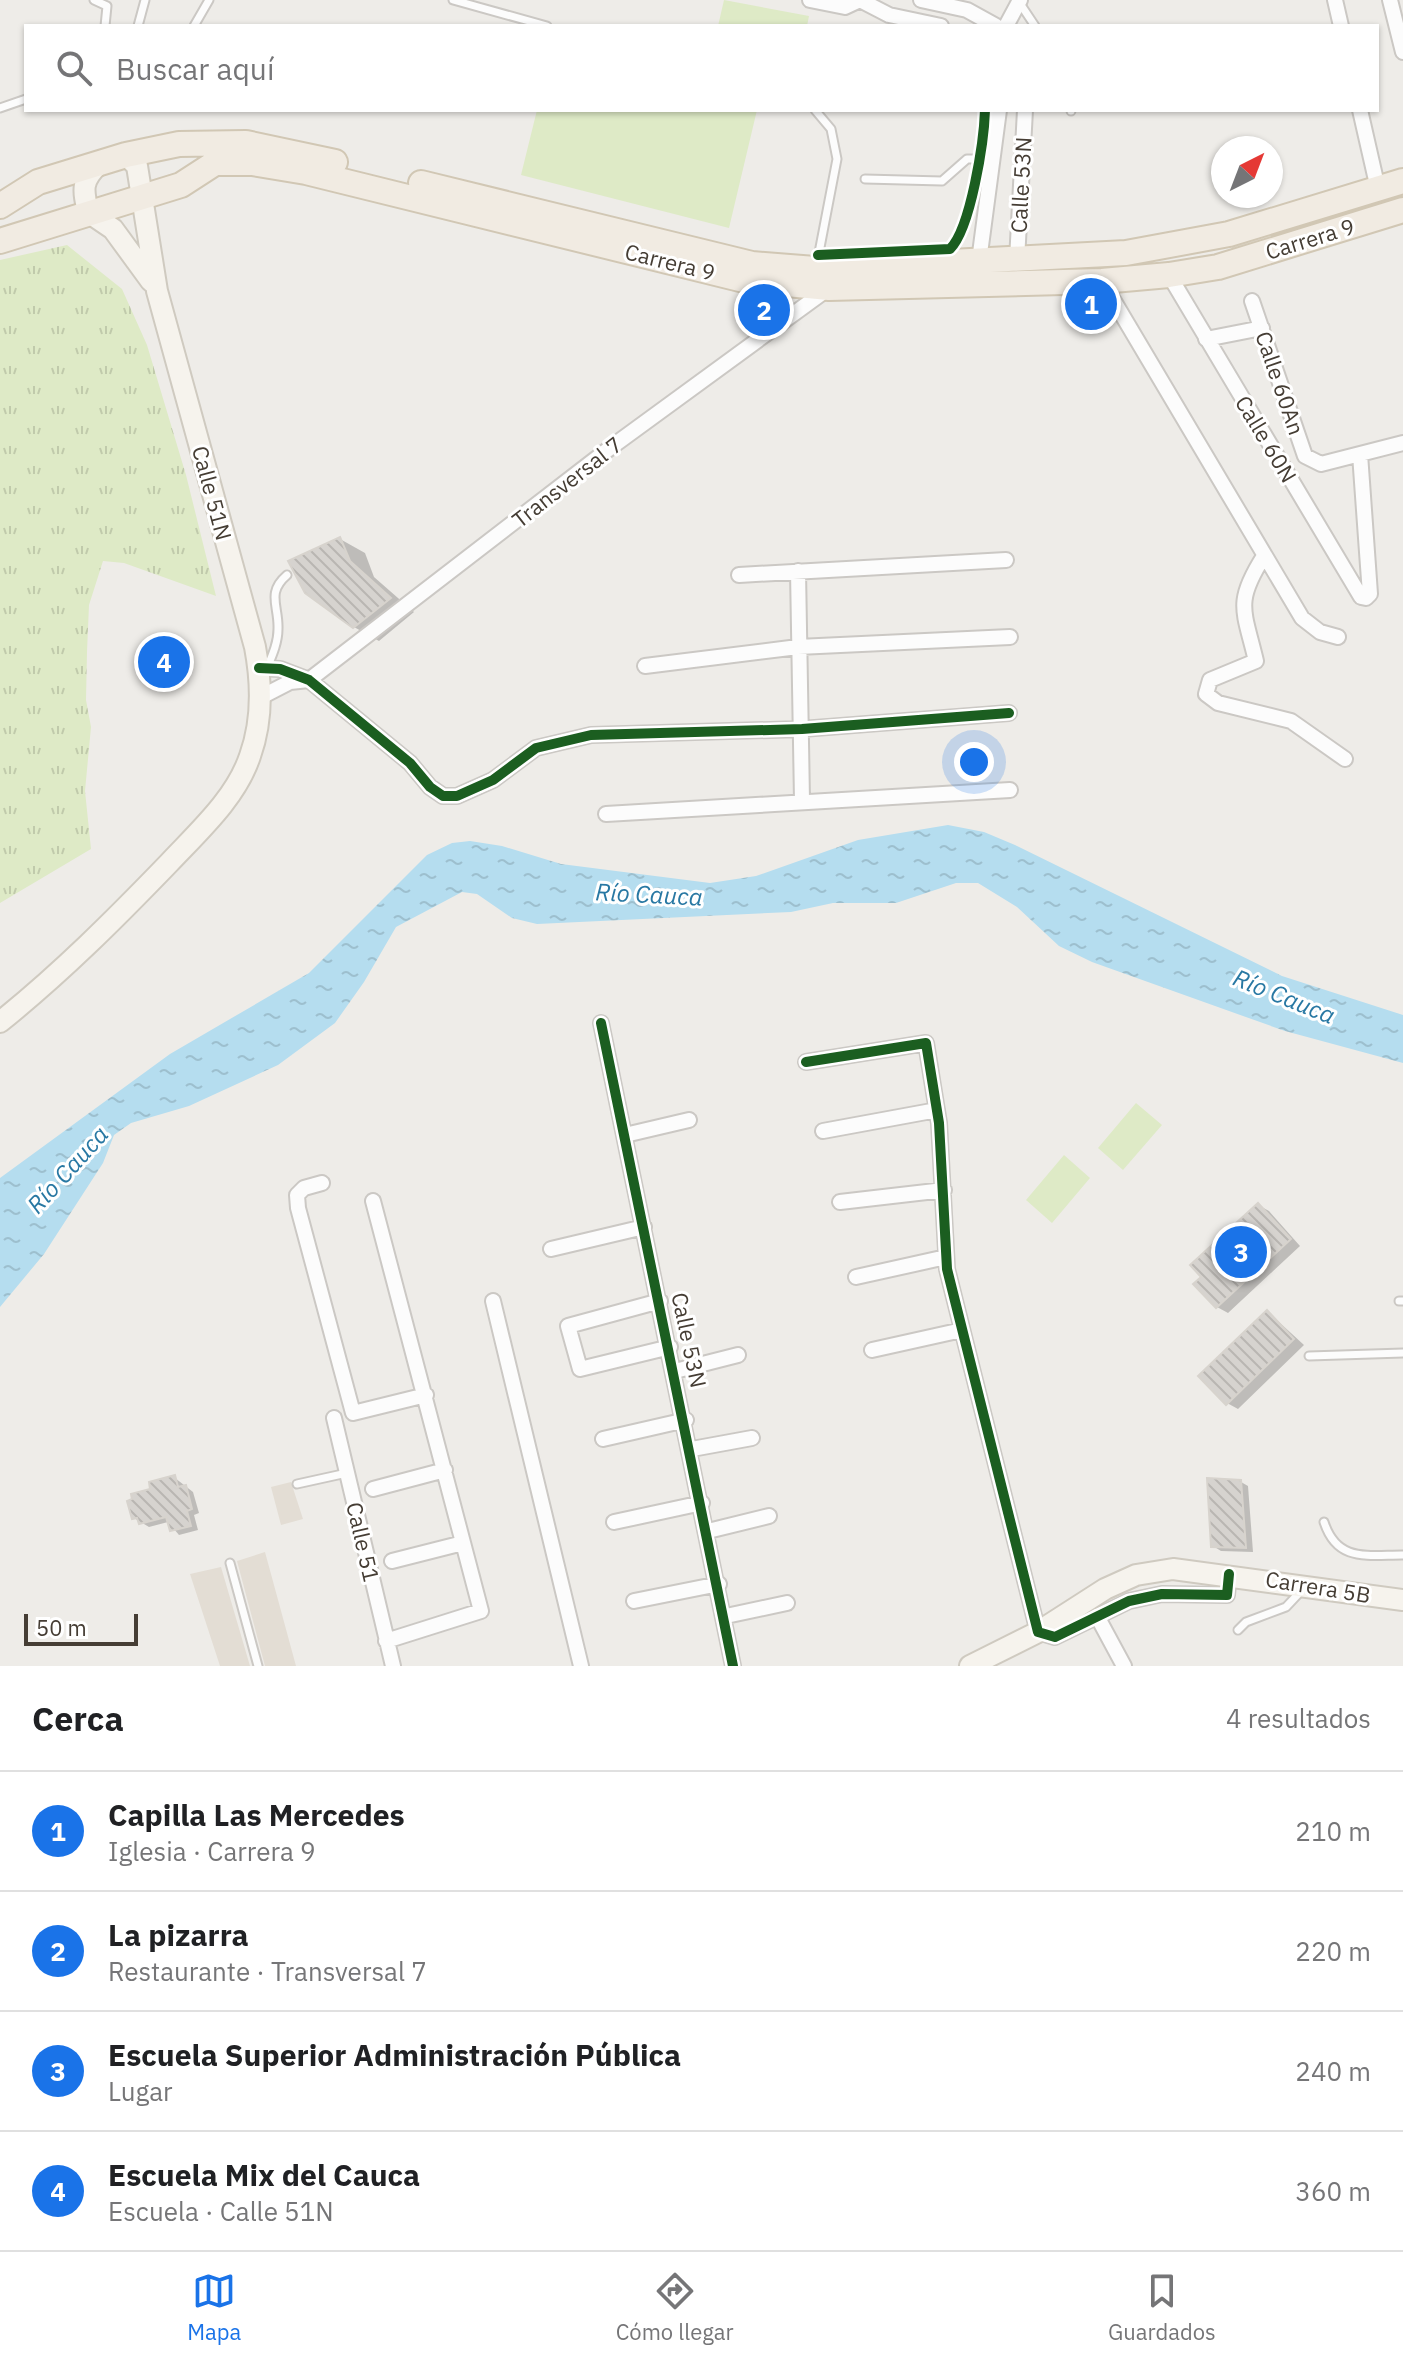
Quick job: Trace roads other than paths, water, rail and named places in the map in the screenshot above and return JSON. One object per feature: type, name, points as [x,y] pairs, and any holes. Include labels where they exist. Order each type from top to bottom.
[{"type":"main road","name":"Carrera 9","points":[[0,206],[38,182],[126,155],[179,144],[246,143],[822,279],[979,261],[1126,253],[1180,244],[1229,234],[1403,181]]},
{"type":"main road","name":"Calle 51N","points":[[0,1022],[96,940],[230,795],[250,759],[261,697],[263,668],[157,291],[137,166],[126,155]]},
{"type":"main road","name":"Carrera 9","points":[[0,241],[88,212],[145,206],[215,163],[252,163],[306,172],[744,280],[1102,281],[1169,275],[1218,267],[1403,210]]},
{"type":"main road","points":[[88,212],[82,187],[86,176],[98,165]]},
{"type":"main road","points":[[113,229],[145,206]]},
{"type":"main road","name":"Calle 51N","points":[[88,212],[113,229],[129,246],[157,291]]},
{"type":"main road","name":"Carrera 5B","points":[[970,1666],[1038,1632],[1105,1589],[1136,1575],[1173,1569],[1229,1574],[1403,1600]]},
{"type":"street","points":[[810,0],[845,7],[860,0],[889,15],[932,24]]},
{"type":"street","points":[[921,0],[967,10],[992,24]]},
{"type":"street","points":[[1007,24],[1018,0]]},
{"type":"street","points":[[1335,0],[1341,24]]},
{"type":"street","points":[[1390,0],[1403,52]]},
{"type":"street","name":"Calle 53N","points":[[979,261],[999,112]]},
{"type":"street","name":"Calle 53N","points":[[1017,260],[1025,112]]},
{"type":"street","points":[[1360,112],[1378,189]]},
{"type":"street","name":"Calle 60N","points":[[1169,275],[1361,597],[1366,598],[1370,594],[1360,454]]},
{"type":"street","name":"Transversal 7","points":[[309,680],[610,448],[822,279]]},
{"type":"street","points":[[1102,281],[1302,618],[1320,632],[1338,637]]},
{"type":"street","name":"Calle 60An","points":[[1252,301],[1305,456],[1321,464],[1360,454]]},
{"type":"street","points":[[1206,339],[1262,328]]},
{"type":"street","points":[[1360,454],[1403,443]]},
{"type":"street","points":[[1264,556],[1244,590],[1243,609],[1256,661],[1210,680],[1206,694],[1218,703],[1291,721],[1345,759]]},
{"type":"street","points":[[739,575],[1006,560]]},
{"type":"street","points":[[798,571],[802,800]]},
{"type":"street","points":[[645,666],[798,647],[1010,637]]},
{"type":"street","points":[[263,668],[296,673],[309,680],[410,763],[430,787],[443,796],[457,796],[493,780],[536,748],[591,735],[802,729],[1009,713]]},
{"type":"street","points":[[261,697],[290,682],[309,680]]},
{"type":"street","points":[[606,814],[1010,790]]},
{"type":"street","name":"Calle 53N","points":[[601,1023],[692,1449],[726,1616],[733,1666]]},
{"type":"street","points":[[806,1062],[922,1041],[926,1043],[937,1110],[946,1257],[1038,1632],[1055,1637],[1129,1601],[1162,1594],[1227,1595],[1229,1574]]},
{"type":"street","points":[[823,1131],[937,1110]]},
{"type":"street","points":[[625,1135],[689,1120]]},
{"type":"street","points":[[322,1183],[304,1188],[297,1195],[298,1208],[353,1413],[426,1395]]},
{"type":"street","points":[[840,1202],[944,1190]]},
{"type":"street","points":[[373,1201],[481,1611],[386,1641]]},
{"type":"street","points":[[551,1249],[644,1227]]},
{"type":"street","points":[[856,1277],[946,1257]]},
{"type":"street","points":[[493,1301],[581,1666]]},
{"type":"street","points":[[660,1301],[568,1326],[580,1369],[670,1347]]},
{"type":"street","points":[[872,1350],[962,1330]]},
{"type":"street","points":[[675,1371],[738,1355]]},
{"type":"street","name":"Calle 51","points":[[334,1418],[393,1666]]},
{"type":"street","points":[[603,1439],[686,1420]]},
{"type":"street","points":[[692,1449],[752,1438]]},
{"type":"street","points":[[373,1489],[445,1470]]},
{"type":"street","points":[[614,1522],[702,1503]]},
{"type":"street","points":[[708,1531],[769,1516]]},
{"type":"street","points":[[392,1561],[463,1543]]},
{"type":"street","points":[[634,1601],[719,1584]]},
{"type":"street","points":[[726,1616],[787,1603]]},
{"type":"street","points":[[1097,1616],[1124,1666]]},
{"type":"lane","points":[[94,0],[104,3],[109,10],[106,24]]},
{"type":"lane","points":[[139,24],[145,0]]},
{"type":"lane","points":[[195,24],[209,0]]},
{"type":"lane","points":[[453,0],[540,24]]},
{"type":"lane","points":[[1018,0],[1034,24]]},
{"type":"lane","points":[[0,108],[24,100]]},
{"type":"lane","points":[[817,112],[831,129],[837,159],[822,279]]},
{"type":"lane","points":[[865,179],[942,181],[967,159],[993,159]]},
{"type":"lane","points":[[263,668],[278,626],[272,598],[279,582],[287,575]]},
{"type":"lane","points":[[1309,1356],[1403,1353]]},
{"type":"lane","points":[[297,1484],[347,1473]]},
{"type":"lane","points":[[1324,1522],[1330,1540],[1341,1550],[1361,1555],[1402,1555]]},
{"type":"lane","points":[[230,1563],[258,1666]]},
{"type":"lane","points":[[1238,1630],[1246,1622],[1286,1607],[1306,1585]]},
{"type":"water","name":"Río Cauca","points":[[948,825],[984,832],[1015,845],[1282,976],[1403,1015],[1403,1063],[1285,1031],[1092,962],[1059,946],[1017,907],[978,883],[956,883],[896,903],[833,903],[791,912],[537,924],[512,918],[477,894],[462,892],[396,927],[364,982],[335,1023],[278,1065],[189,1106],[131,1123],[114,1135],[103,1163],[44,1254],[0,1307],[0,1178],[170,1054],[309,973],[427,855],[452,843],[470,841],[502,846],[561,864],[710,883],[756,876],[858,840]]},
{"type":"place","name":"Capilla Las Mercedes","points":[[1091,304]]},
{"type":"place","name":"La pizarra","points":[[764,310]]},
{"type":"place","name":"Escuela Mix del Cauca","points":[[164,662]]},
{"type":"place","name":"Escuela Superior Administración Pública","points":[[1241,1252]]}]
